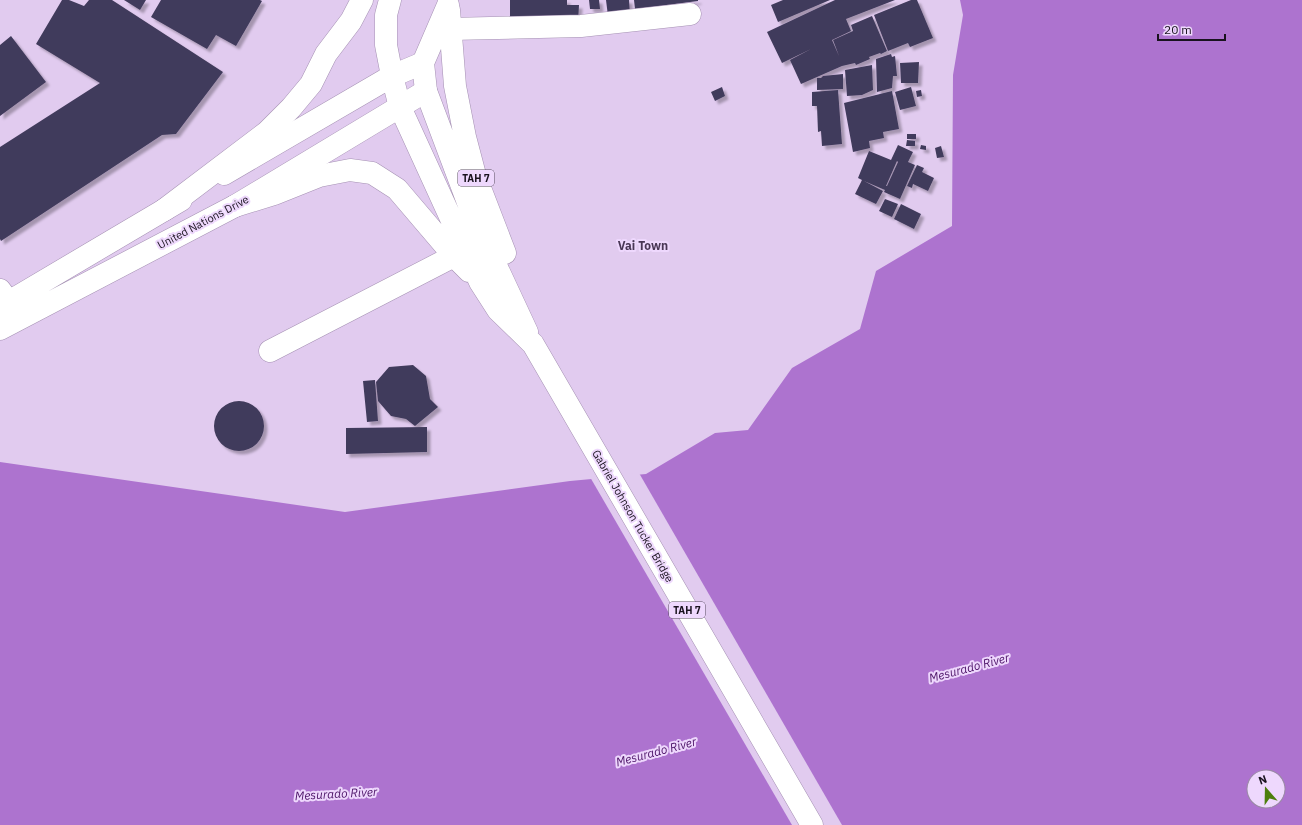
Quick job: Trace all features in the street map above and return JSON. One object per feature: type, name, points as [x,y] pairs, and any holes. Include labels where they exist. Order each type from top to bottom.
[{"type":"main road","points":[[164,210],[267,132],[291,108],[311,84],[326,54],[351,21],[362,0]]},
{"type":"main road","points":[[390,0],[386,15],[386,45],[400,107],[480,282],[498,310],[533,344]]},
{"type":"main road","points":[[448,3],[423,63],[426,91],[473,216],[533,344]]},
{"type":"main road","name":"TAH 7","points":[[448,3],[454,86],[475,175],[525,303],[533,344]]},
{"type":"main road","points":[[450,29],[581,26],[690,14]]},
{"type":"main road","points":[[3,300],[164,210],[392,76],[423,63]]},
{"type":"main road","name":"United Nations Drive","points":[[0,329],[235,206],[426,91]]},
{"type":"main road","points":[[235,206],[274,194],[319,176],[350,170],[372,173],[397,189],[454,256],[480,282]]},
{"type":"main road","points":[[270,351],[454,256]]},
{"type":"main road","name":"Gabriel Johnson Tucker Bridge","points":[[533,344],[812,825]]},
{"type":"water","name":"Mesurado River","points":[[960,0],[1302,0],[1302,825],[0,825],[0,462],[345,512],[570,481],[646,474],[715,433],[748,430],[792,368],[860,329],[876,271],[952,226],[953,75],[963,15]]},
{"type":"pier","points":[[639,473],[842,825],[792,825],[590,477]]},
{"type":"building","points":[[62,0],[69,0],[84,6],[89,0],[112,0],[223,72],[176,134],[162,135],[1,241],[0,147],[100,83],[36,44]]},
{"type":"building","points":[[124,0],[146,0],[140,10]]},
{"type":"building","points":[[161,0],[262,1],[236,46],[216,35],[207,49],[151,17]]},
{"type":"building","points":[[510,0],[567,0],[567,5],[579,5],[578,22],[510,22]]},
{"type":"building","points":[[589,0],[599,0],[600,9],[590,9]]},
{"type":"building","points":[[606,0],[629,0],[630,15],[608,16]]},
{"type":"building","points":[[634,0],[698,0],[698,1],[635,9]]},
{"type":"building","points":[[783,0],[830,0],[778,22],[771,5]]},
{"type":"building","points":[[835,0],[895,0],[846,19],[851,31],[832,40],[839,56],[833,40],[853,31],[851,25],[872,16],[887,51],[869,57],[870,59],[856,65],[855,63],[842,66],[801,84],[790,60],[811,49],[782,63],[767,32]]},
{"type":"building","points":[[911,0],[917,0],[933,38],[910,47],[908,43],[888,51],[874,15]]},
{"type":"building","points":[[11,36],[46,82],[0,116],[0,45]]},
{"type":"building","points":[[891,54],[892,57],[895,56],[897,76],[893,76],[892,88],[877,92],[876,59]]},
{"type":"building","points":[[919,62],[918,83],[901,83],[900,63]]},
{"type":"building","points":[[872,65],[873,90],[862,95],[847,96],[845,70]]},
{"type":"building","points":[[843,74],[843,89],[817,90],[817,78]]},
{"type":"building","points":[[722,87],[725,96],[715,101],[711,92]]},
{"type":"building","points":[[911,87],[916,106],[900,110],[895,92]]},
{"type":"building","points":[[838,90],[842,144],[822,146],[821,131],[818,132],[817,106],[812,106],[812,92]]},
{"type":"building","points":[[921,90],[922,96],[917,97],[916,91]]},
{"type":"building","points":[[892,91],[899,129],[883,132],[884,138],[869,141],[870,148],[853,152],[844,103]]},
{"type":"building","points":[[907,134],[916,134],[916,139],[907,139]]},
{"type":"building","points":[[907,140],[915,141],[915,146],[906,146]]},
{"type":"building","points":[[898,145],[913,152],[908,162],[915,165],[900,199],[884,192],[885,190],[864,181],[883,191],[876,204],[855,194],[862,180],[858,178],[869,151],[891,160]],"holes":[[[897,161],[898,162],[887,186],[886,186]]]},
{"type":"building","points":[[921,145],[926,146],[926,150],[920,149]]},
{"type":"building","points":[[941,146],[944,157],[937,158],[935,148]]},
{"type":"building","points":[[917,165],[924,168],[922,172],[934,178],[928,191],[913,184],[912,188],[907,186]]},
{"type":"building","points":[[885,199],[898,204],[892,217],[879,211]]},
{"type":"building","points":[[901,204],[921,214],[914,229],[894,219]]},
{"type":"building","points":[[413,365],[426,376],[430,399],[438,407],[415,426],[406,419],[391,416],[378,401],[376,382],[389,367]]},
{"type":"building","points":[[375,380],[378,421],[367,422],[363,381]]},
{"type":"building","points":[[239,401],[248,403],[259,412],[264,426],[262,435],[253,446],[239,451],[230,449],[219,440],[214,426],[216,417],[225,406]]},
{"type":"building","points":[[427,427],[427,452],[346,454],[346,428]]},
{"type":"district","name":"Vai Town","points":[[643,246]]}]
